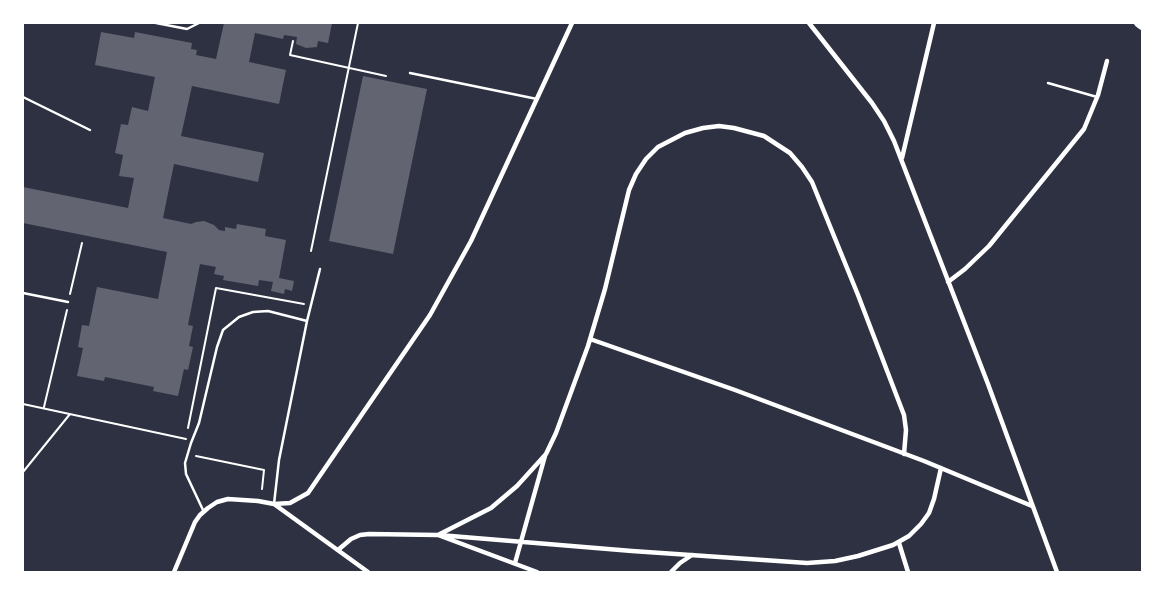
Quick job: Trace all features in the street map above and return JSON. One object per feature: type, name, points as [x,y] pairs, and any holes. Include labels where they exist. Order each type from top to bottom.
[{"type":"main road","points":[[1138,23],[1142,26]]},
{"type":"street","points":[[174,572],[195,522],[217,502],[228,499],[290,503],[308,493],[430,315],[471,241],[572,23]]},
{"type":"street","points":[[809,23],[872,103],[889,131],[1057,572]]},
{"type":"street","points":[[901,161],[934,23]]},
{"type":"street","points":[[948,282],[979,256],[1084,129],[1107,61]]},
{"type":"street","points":[[515,563],[546,454],[556,433],[606,289],[629,190],[646,159],[658,147],[685,133],[719,126],[741,129],[779,144],[802,167],[812,182],[904,415],[904,454]]},
{"type":"street","points":[[590,339],[735,390],[1033,506]]},
{"type":"street","points":[[438,535],[491,508],[517,486],[546,454]]},
{"type":"street","points":[[338,550],[360,535],[438,535],[807,563],[835,561],[898,543],[909,536],[929,513],[941,468]]},
{"type":"street","points":[[274,504],[368,572]]},
{"type":"street","points":[[438,535],[537,572]]},
{"type":"street","points":[[898,543],[908,572]]},
{"type":"street","points":[[671,572],[692,555]]},
{"type":"lane","points":[[156,23],[187,29],[199,23]]},
{"type":"lane","points":[[410,73],[537,99]]},
{"type":"lane","points":[[1048,83],[1097,97]]},
{"type":"lane","points":[[23,97],[90,130]]},
{"type":"lane","points":[[274,504],[279,460],[320,269]]},
{"type":"lane","points":[[23,293],[68,302]]},
{"type":"lane","points":[[204,512],[186,474],[185,463],[199,423],[223,330],[239,317],[253,312],[268,311],[307,321]]},
{"type":"path","points":[[311,251],[358,23]]},
{"type":"path","points":[[293,41],[290,55],[386,76]]},
{"type":"path","points":[[44,407],[82,243]]},
{"type":"path","points":[[189,426],[216,288],[312,306]]},
{"type":"path","points":[[23,404],[186,439],[182,454],[264,470],[262,489]]},
{"type":"path","points":[[23,472],[69,414]]},
{"type":"building","points":[[224,23],[332,23],[328,43],[318,41],[317,47],[306,48],[296,44],[297,37],[284,35],[283,39],[255,33],[249,62],[286,70],[279,104],[192,86],[181,136],[264,153],[258,182],[174,164],[163,218],[191,224],[204,221],[225,231],[225,227],[236,229],[237,224],[266,229],[265,236],[286,240],[279,278],[294,281],[292,291],[285,289],[284,294],[271,291],[273,282],[259,280],[258,286],[223,280],[224,276],[214,274],[216,267],[200,264],[188,325],[193,326],[189,346],[193,347],[188,370],[184,369],[178,396],[153,391],[154,387],[105,377],[104,381],[77,376],[83,348],[78,347],[82,325],[89,326],[97,287],[158,299],[167,252],[23,223],[23,187],[128,208],[134,178],[119,176],[123,155],[115,153],[121,124],[128,125],[132,107],[148,111],[155,77],[95,65],[101,32],[134,38],[135,32],[192,43],[191,49],[197,50],[196,55],[216,59]]},
{"type":"building","points":[[363,76],[427,89],[393,254],[329,241]]}]
